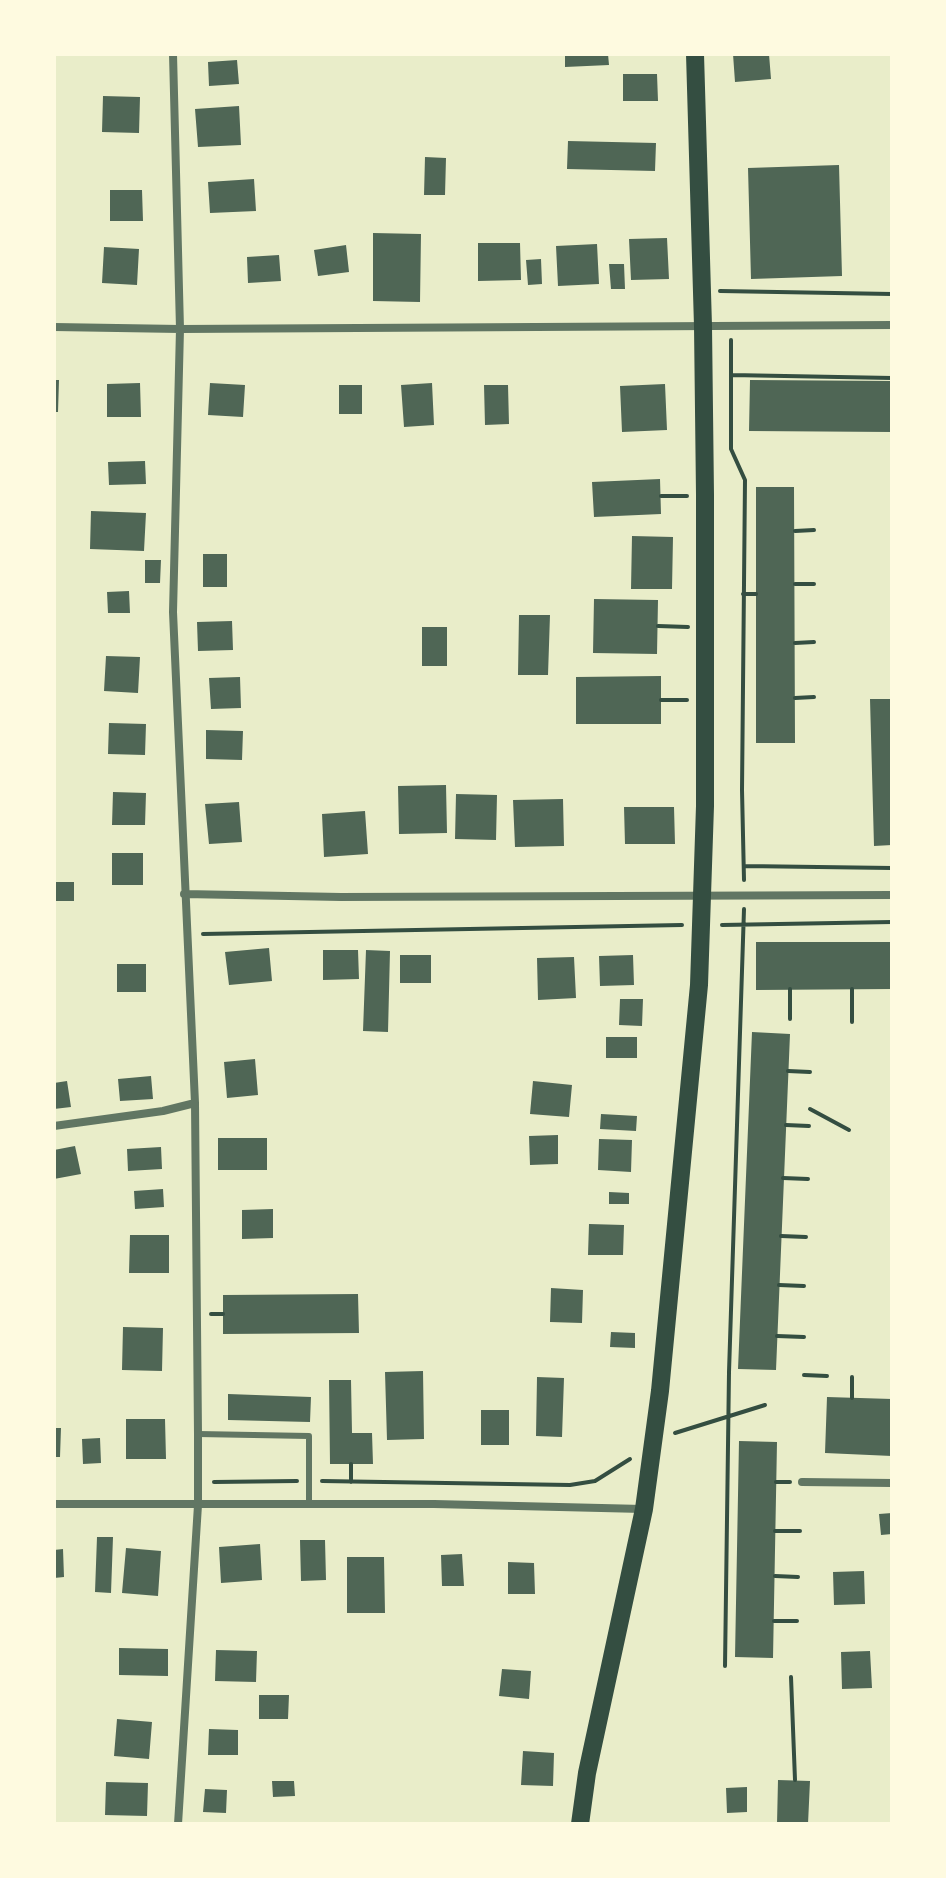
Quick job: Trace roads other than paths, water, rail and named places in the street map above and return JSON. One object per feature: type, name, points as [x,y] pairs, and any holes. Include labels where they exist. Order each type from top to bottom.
[{"type":"main road","points":[[580,1824],[587,1773],[644,1509],[680,1199],[703,925],[703,326],[712,291],[695,54]]},
{"type":"street","points":[[173,54],[180,329],[173,612],[195,1103],[198,1434],[198,1505],[178,1824]]},
{"type":"street","points":[[54,327],[892,325]]},
{"type":"street","points":[[184,894],[341,897],[892,895]]},
{"type":"street","points":[[54,1126],[163,1111],[195,1103]]},
{"type":"street","points":[[802,1482],[892,1483]]},
{"type":"street","points":[[54,1504],[309,1503],[644,1509]]},
{"type":"lane","points":[[198,1434],[309,1436],[309,1503]]}]
